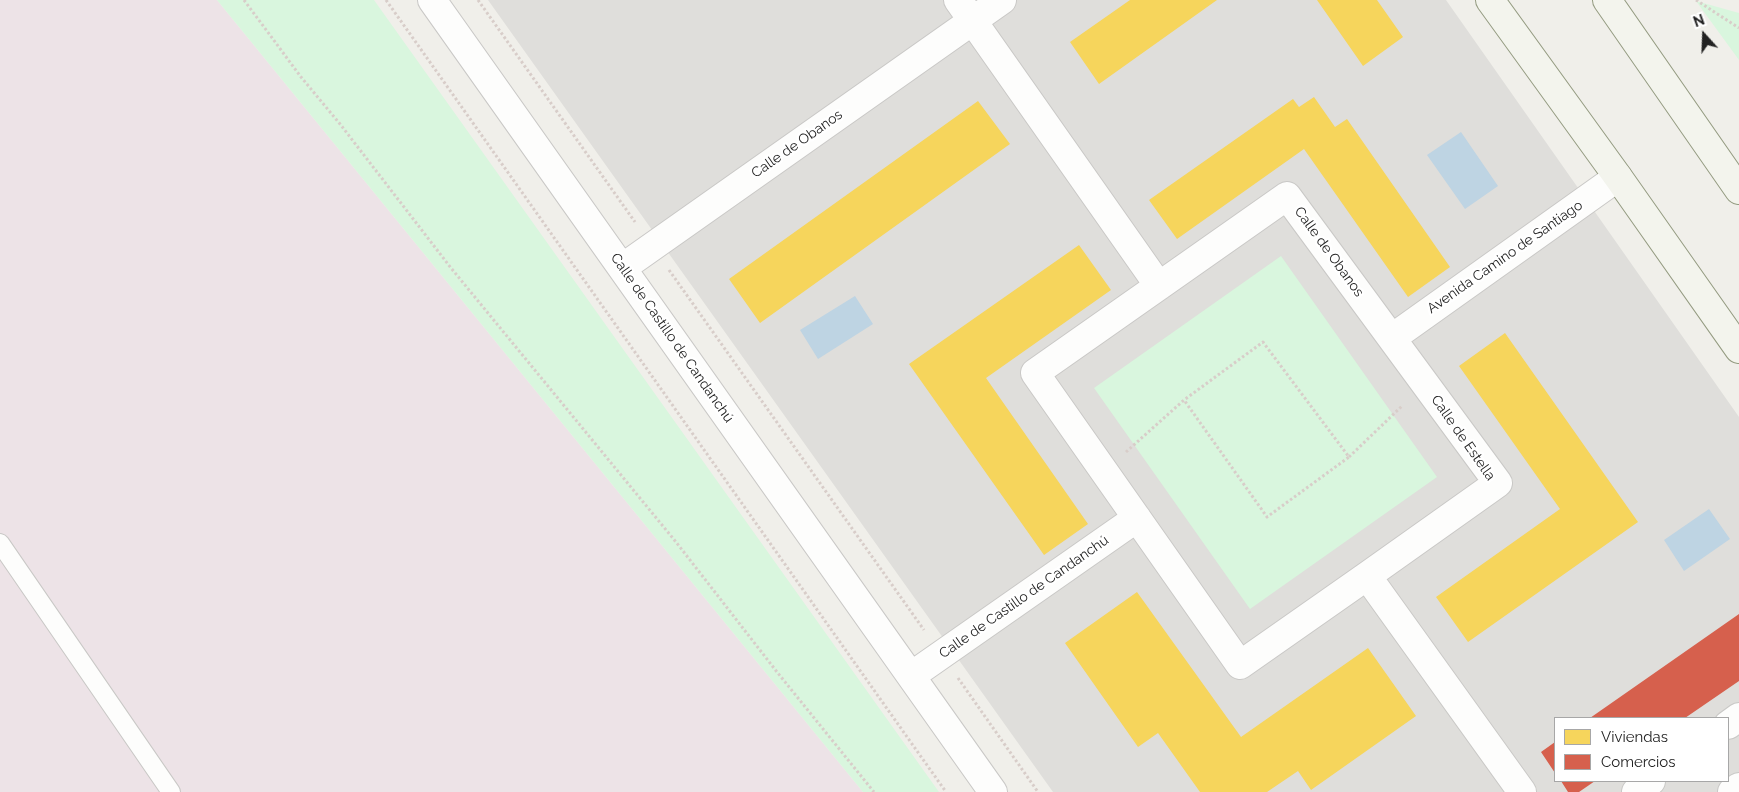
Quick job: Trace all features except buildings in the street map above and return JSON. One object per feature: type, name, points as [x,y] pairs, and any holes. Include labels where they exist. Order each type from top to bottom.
[{"type":"street","name":"Calle de Castillo de Candanchú","points":[[432,0],[993,792]]},
{"type":"street","name":"Calle de Obanos","points":[[622,268],[966,10],[1002,0]]},
{"type":"street","points":[[1490,0],[1739,349]]},
{"type":"street","points":[[1607,0],[1739,190]]},
{"type":"street","points":[[966,10],[1159,286]]},
{"type":"street","name":"Avenida Camino de Santiago","points":[[1392,338],[1618,177]]},
{"type":"street","name":"Calle de Obanos","points":[[1137,518],[1035,372],[1287,196],[1392,338]]},
{"type":"street","name":"Calle de Estella","points":[[1137,518],[1240,665],[1367,576],[1498,483],[1392,338]]},
{"type":"street","name":"Calle de Castillo de Candanchú","points":[[911,676],[1137,518]]},
{"type":"street","points":[[1367,576],[1522,792]]},
{"type":"street","points":[[1636,792],[1650,782]]},
{"type":"street","points":[[1732,792],[1739,787]]},
{"type":"lane","points":[[0,543],[171,792]]},
{"type":"path","points":[[244,0],[301,77],[340,124],[451,268],[676,542],[777,672],[874,792]]},
{"type":"path","points":[[386,0],[946,792]]},
{"type":"path","points":[[478,0],[637,224]]},
{"type":"path","points":[[1696,0],[1739,28]]},
{"type":"path","points":[[679,284],[925,632]]},
{"type":"path","points":[[1122,456],[1184,400],[1263,342],[1348,457]]},
{"type":"path","points":[[1184,400],[1267,518],[1348,457],[1402,406]]},
{"type":"path","points":[[957,677],[1038,792]]},
{"type":"shaded area","points":[[0,0],[217,0],[863,792],[0,792]]},
{"type":"shaded area","points":[[488,0],[1446,0],[1739,417],[1739,792],[1053,792]]},
{"type":"green space","points":[[217,0],[374,0],[939,792],[863,792]]},
{"type":"green space","points":[[1696,1],[1739,13],[1739,60]]},
{"type":"green space","points":[[1281,256],[1437,477],[1250,609],[1094,388]]},
{"type":"water","points":[[1461,132],[1498,186],[1465,209],[1427,155]]},
{"type":"water","points":[[855,296],[873,324],[818,359],[800,330]]},
{"type":"water","points":[[1709,509],[1730,539],[1684,571],[1664,540]]}]
